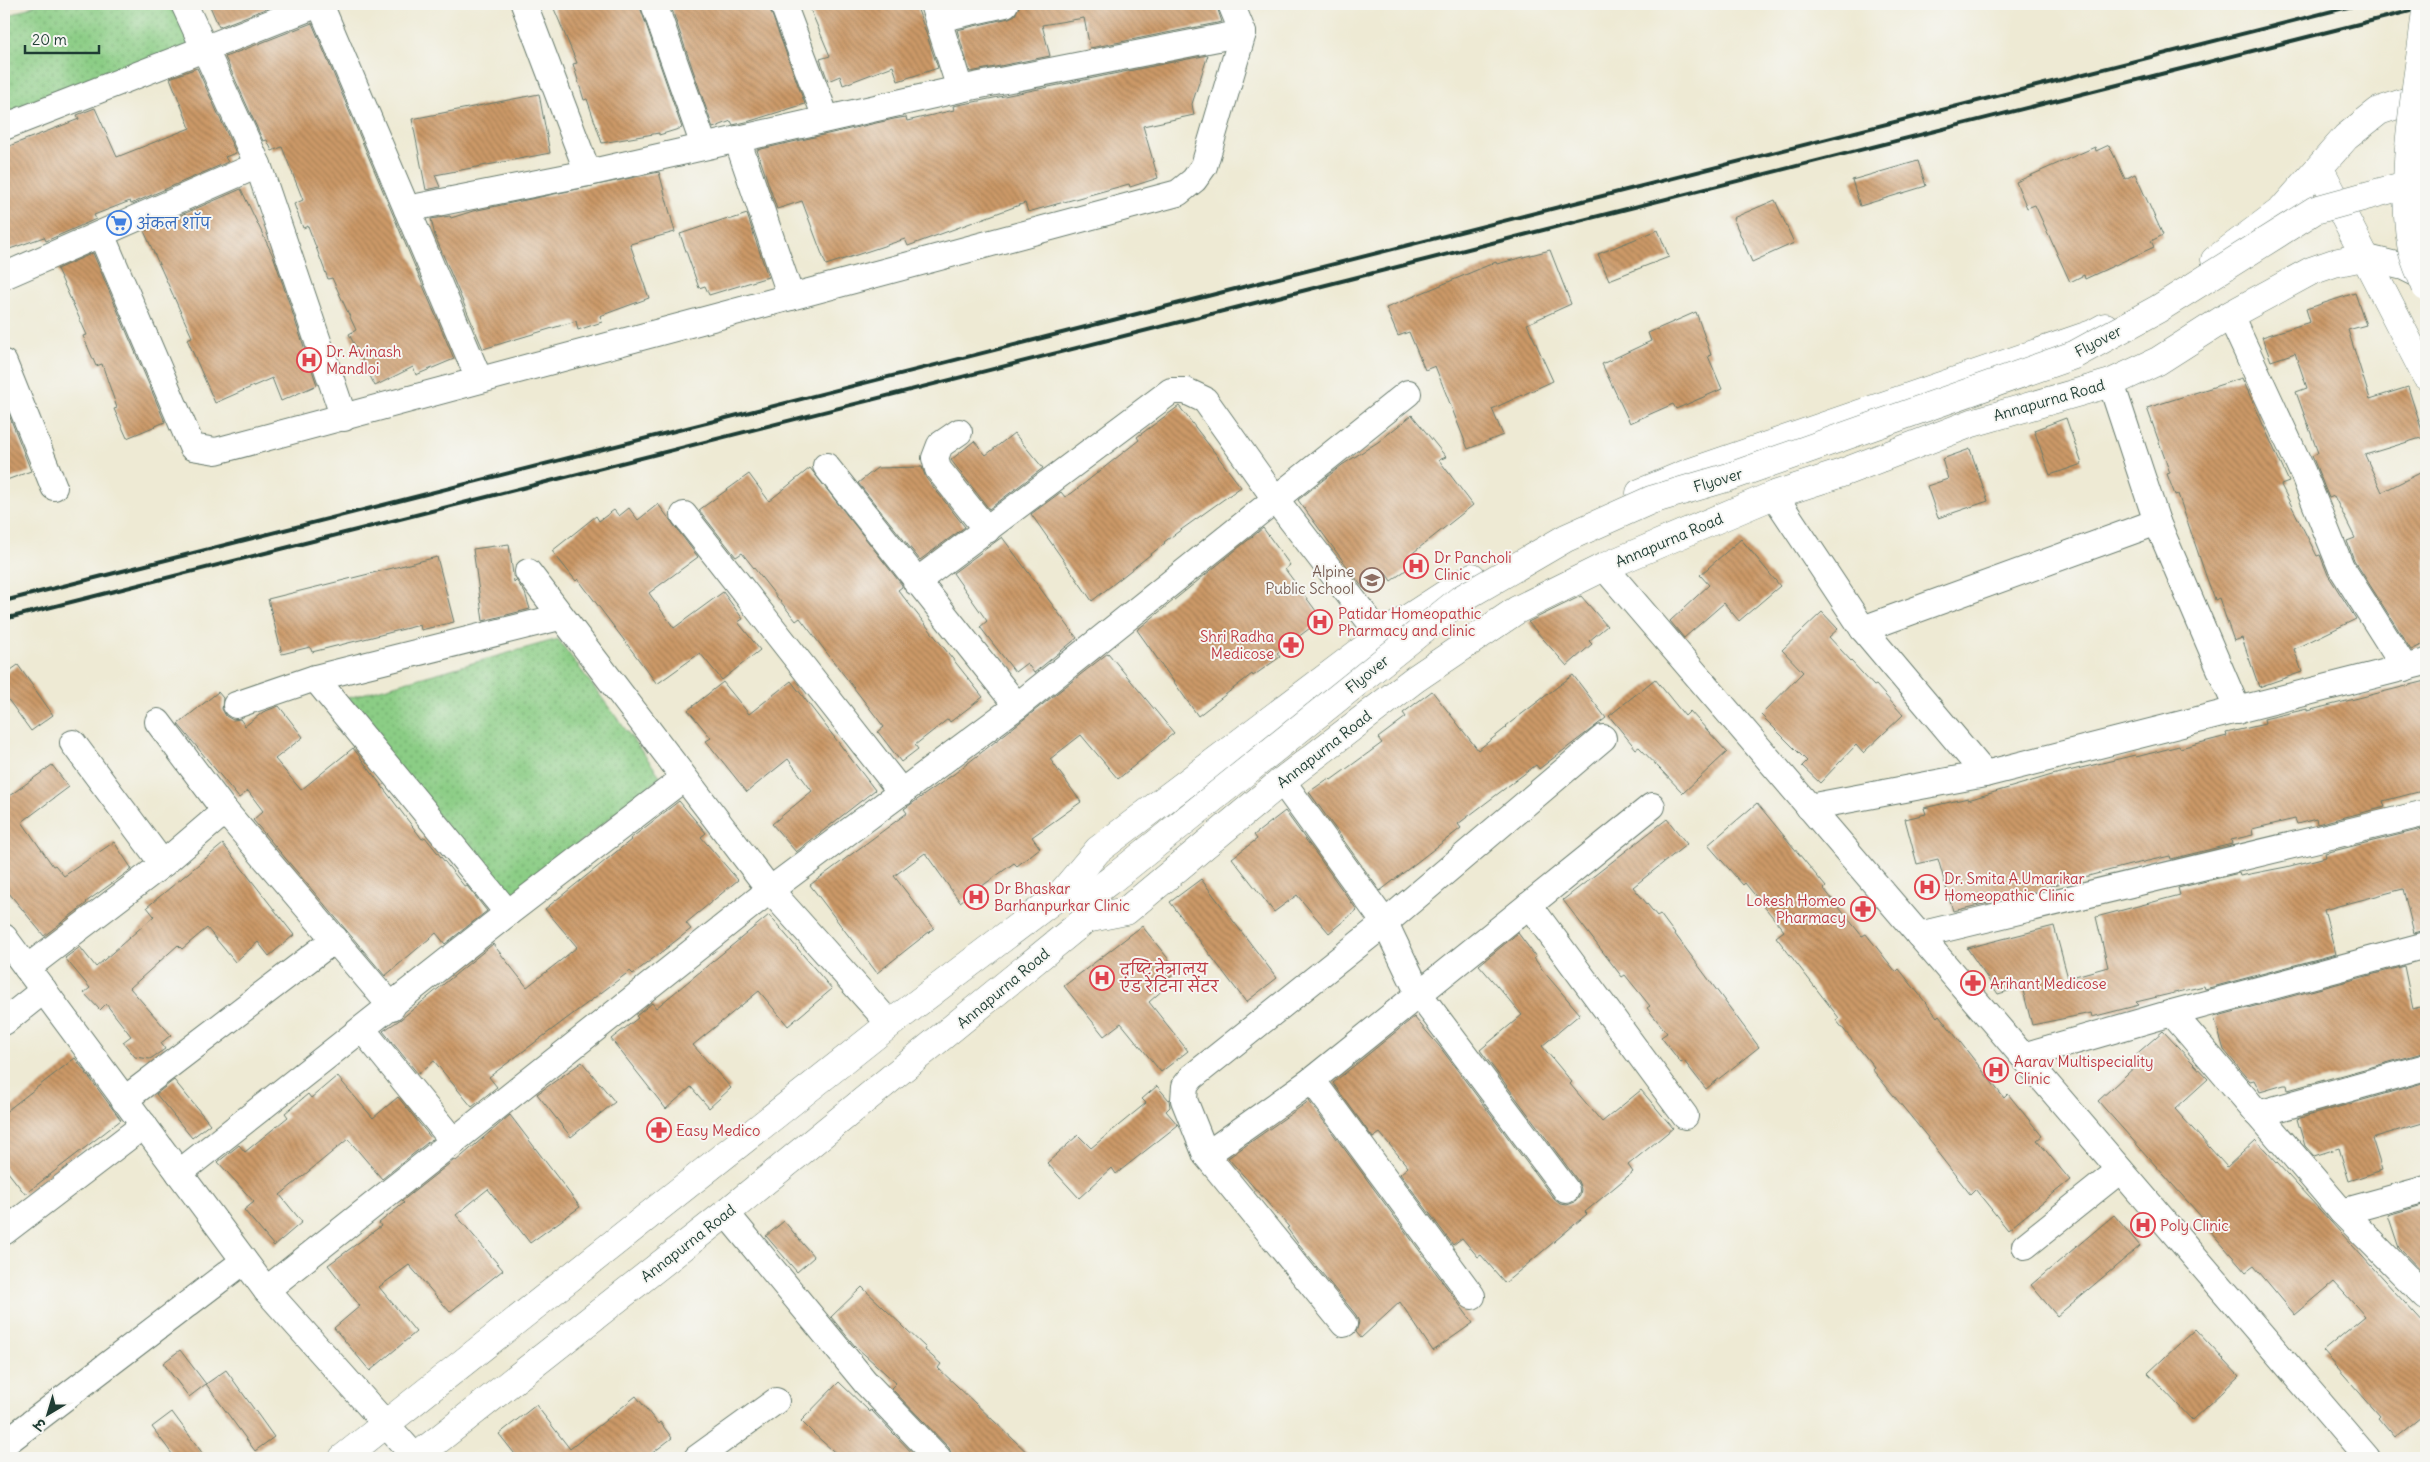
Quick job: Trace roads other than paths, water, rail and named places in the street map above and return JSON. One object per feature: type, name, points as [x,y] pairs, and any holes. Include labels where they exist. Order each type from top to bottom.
[{"type":"main road","points":[[2426,10],[2408,152],[2416,184],[2411,246],[2426,287]]},
{"type":"main road","points":[[343,1458],[890,1024],[1061,894],[1098,850],[1381,636],[1476,575],[1574,521],[1688,473],[2092,334],[2190,278],[2282,210],[2320,169],[2346,137],[2379,110],[2426,95]]},
{"type":"main road","points":[[2320,169],[2363,257],[2426,376]]},
{"type":"main road","name":"Flyover","points":[[1103,886],[1461,599],[1566,538],[1651,500],[1729,477],[2074,355],[2158,309],[2315,210],[2416,184]]},
{"type":"main road","name":"Annapurna Road","points":[[416,1458],[726,1213],[1086,919],[1126,911],[1282,781],[1415,679],[1510,616],[1604,567],[1774,495],[1839,474],[1972,423],[2111,383],[2158,361],[2230,315],[2311,272],[2334,263],[2363,257]]},
{"type":"main road","points":[[1061,894],[1103,886]]},
{"type":"main road","points":[[1086,919],[1103,886]]},
{"type":"street","points":[[184,4],[258,165],[344,418]]},
{"type":"street","points":[[4,128],[319,4],[479,379]]},
{"type":"street","points":[[524,4],[588,173]]},
{"type":"street","points":[[654,4],[704,146]]},
{"type":"street","points":[[783,4],[826,118]]},
{"type":"street","points":[[960,89],[936,11],[1005,4]]},
{"type":"street","points":[[101,234],[192,447],[216,451],[1178,193],[1194,180],[1204,166],[1243,33],[1231,4]]},
{"type":"street","points":[[407,209],[588,173],[960,89],[1243,33]]},
{"type":"street","points":[[738,138],[791,297]]},
{"type":"street","points":[[4,276],[258,165]]},
{"type":"street","points":[[2363,257],[2404,267],[2426,278]]},
{"type":"street","points":[[1809,807],[1985,774],[2416,665],[2341,567],[2303,473],[2230,315]]},
{"type":"street","points":[[4,362],[54,487]]},
{"type":"street","points":[[2111,383],[2157,522],[2238,710]]},
{"type":"street","points":[[916,582],[1171,391],[1186,391],[1205,400],[1276,500],[1381,636]]},
{"type":"street","points":[[266,1290],[770,890],[1017,706],[1408,394]]},
{"type":"street","points":[[959,432],[940,445],[935,458],[938,469],[987,530]]},
{"type":"street","points":[[826,466],[916,582],[1017,706]]},
{"type":"street","points":[[1774,495],[1863,629],[1985,774]]},
{"type":"street","points":[[684,515],[902,793]]},
{"type":"street","points":[[1863,629],[2157,522]]},
{"type":"street","points":[[1604,567],[2367,1458]]},
{"type":"street","points":[[528,572],[770,890],[890,1024]]},
{"type":"street","points":[[236,705],[315,678],[560,616]]},
{"type":"street","points":[[315,678],[508,914]]},
{"type":"street","points":[[158,722],[225,811],[392,1007]]},
{"type":"street","points":[[1344,1324],[1206,1155],[1184,1100],[1185,1086],[1192,1076],[1385,923],[1603,738]]},
{"type":"street","points":[[73,743],[163,864]]},
{"type":"street","points":[[178,1172],[684,778]]},
{"type":"street","points":[[1282,781],[1385,923],[1419,994],[1566,1190]]},
{"type":"street","points":[[1206,1155],[1312,1080],[1652,806]]},
{"type":"street","points":[[27,968],[163,864],[225,811]]},
{"type":"street","points":[[1919,935],[2426,813]]},
{"type":"street","points":[[1529,904],[1685,1116]]},
{"type":"street","points":[[4,937],[266,1290],[387,1423],[416,1458]]},
{"type":"street","points":[[124,1100],[335,939]]},
{"type":"street","points":[[2023,1056],[2172,1013],[2426,945]]},
{"type":"street","points":[[4,1022],[44,990]]},
{"type":"street","points":[[2172,1013],[2342,1212],[2426,1297]]},
{"type":"street","points":[[362,1029],[454,1142]]},
{"type":"street","points":[[2258,1114],[2426,1067]]},
{"type":"street","points":[[1312,1080],[1472,1296]]},
{"type":"street","points":[[4,1232],[144,1126]]},
{"type":"street","points":[[2025,1246],[2120,1170]]},
{"type":"street","points":[[2342,1212],[2426,1189]]},
{"type":"street","points":[[726,1213],[866,1383],[938,1458]]},
{"type":"street","points":[[4,1444],[244,1261]]},
{"type":"street","points":[[697,1458],[776,1401]]},
{"type":"railway","points":[[4,601],[2360,4]]},
{"type":"railway","points":[[4,619],[2426,7]]},
{"type":"place","name":"अंकल शॉप","points":[[119,223]]},
{"type":"place","name":"Dr. Avinash Mandloi","points":[[309,360]]},
{"type":"place","name":"Dr Pancholi Clinic","points":[[1416,566]]},
{"type":"place","name":"Alpine Public School","points":[[1372,580]]},
{"type":"place","name":"Patidar Homeopathic Pharmacy and clinic","points":[[1320,622]]},
{"type":"place","name":"Shri Radha Medicose","points":[[1291,645]]},
{"type":"place","name":"Dr. Smita A.Umarikar Homeopathic Clinic","points":[[1927,887]]},
{"type":"place","name":"Dr Bhaskar Barhanpurkar Clinic","points":[[976,897]]},
{"type":"place","name":"Lokesh Homeo Pharmacy","points":[[1863,909]]},
{"type":"place","name":"दृष्टि नेत्रालय एंड रेटिना सेंटर","points":[[1102,978]]},
{"type":"place","name":"Arihant Medicose","points":[[1973,983]]},
{"type":"place","name":"Aarav Multispeciality Clinic","points":[[1996,1070]]},
{"type":"place","name":"Easy Medico","points":[[659,1130]]},
{"type":"place","name":"Poly Clinic","points":[[2143,1225]]}]
